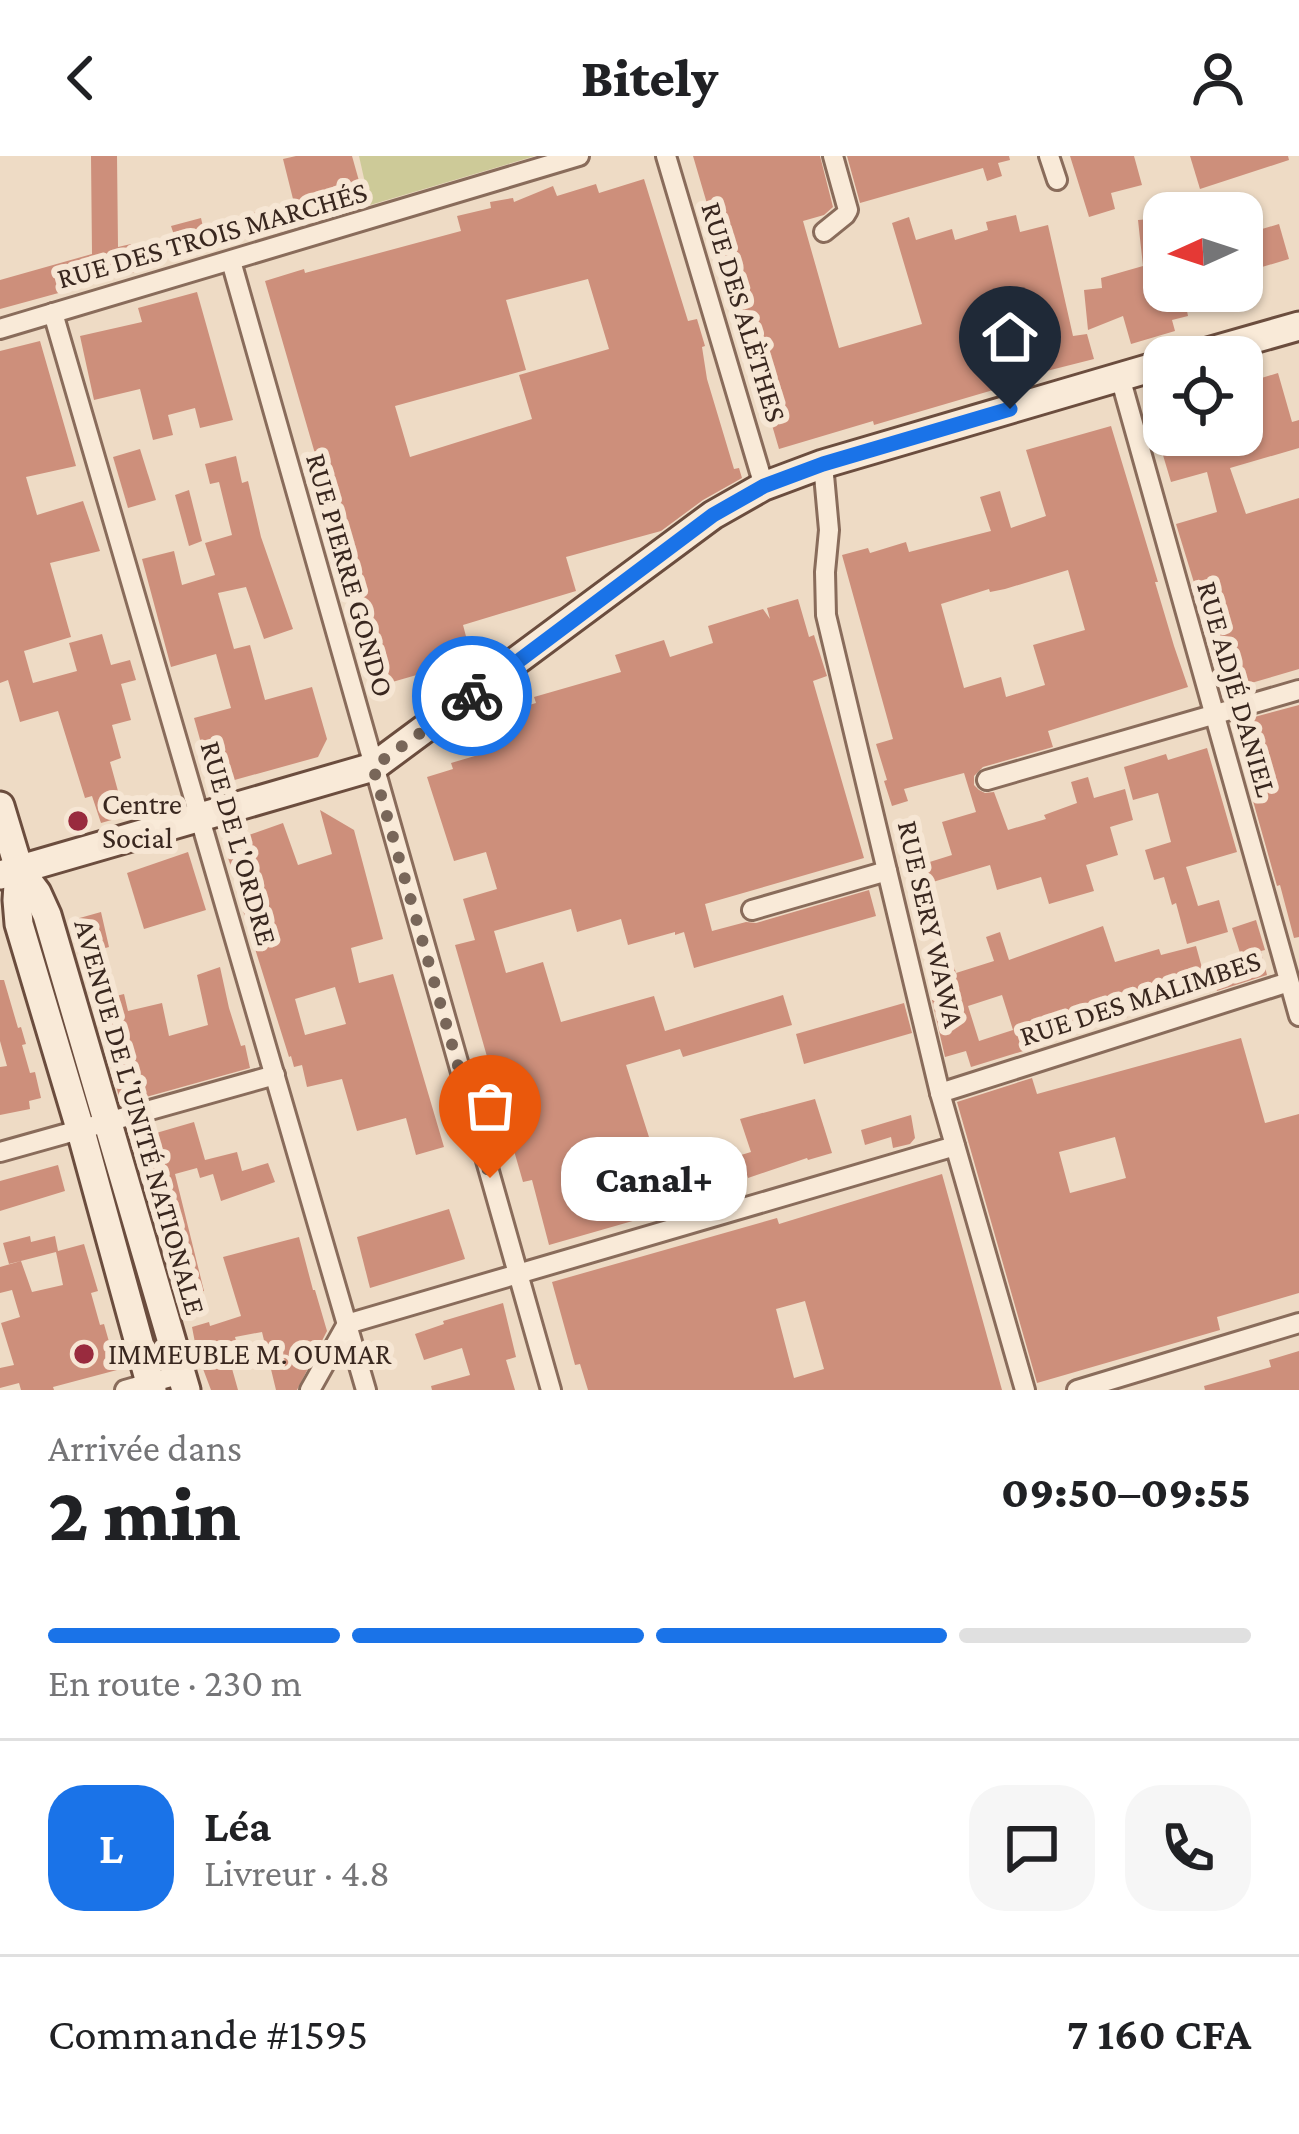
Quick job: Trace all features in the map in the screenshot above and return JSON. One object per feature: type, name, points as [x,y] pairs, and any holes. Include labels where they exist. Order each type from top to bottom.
[{"type":"street","name":"RUE DES TROIS MARCHÉS","points":[[0,329],[579,156]]},
{"type":"street","name":"RUE DES ALÈTHES","points":[[666,156],[764,486]]},
{"type":"street","points":[[824,232],[848,210],[833,156]]},
{"type":"street","points":[[1049,156],[1057,180]]},
{"type":"street","name":"RUE PIERRE GONDO","points":[[231,261],[551,1390]]},
{"type":"street","name":"RUE DE L'ORDRE","points":[[53,313],[366,1390]]},
{"type":"street","points":[[1263,336],[1299,326]]},
{"type":"street","points":[[10,872],[373,767],[713,515],[764,486],[823,464],[1143,370]]},
{"type":"street","name":"RUE ADJÉ DANIEL","points":[[1120,377],[1299,1016]]},
{"type":"street","name":"RUE SERY WAWA","points":[[823,464],[829,530],[826,615],[940,1094],[1024,1390]]},
{"type":"street","points":[[987,780],[1299,690]]},
{"type":"street","name":"AVENUE DE L'UNITÉ NATIONALE","points":[[0,806],[19,924],[184,1382]]},
{"type":"street","points":[[752,910],[887,871]]},
{"type":"street","name":"RUE DES MALIMBES","points":[[940,1094],[1289,982]]},
{"type":"street","points":[[0,1152],[274,1075]]},
{"type":"street","name":"AVENUE DE L'UNITÉ NATIONALE","points":[[93,1126],[142,1388]]},
{"type":"street","points":[[310,1390],[347,1324],[955,1146]]},
{"type":"street","points":[[1077,1390],[1299,1323]]},
{"type":"street","points":[[142,1388],[184,1382]]},
{"type":"shaded area","points":[[359,156],[535,156],[370,205]]},
{"type":"building","points":[[91,156],[117,156],[118,247],[131,244],[139,271],[0,309],[0,280],[92,254]]},
{"type":"building","points":[[352,156],[361,188],[312,200],[314,207],[296,211],[283,159]]},
{"type":"building","points":[[693,156],[820,156],[833,207],[803,221],[839,348],[922,324],[892,223],[909,217],[916,240],[952,229],[955,240],[988,230],[986,222],[1016,215],[1020,232],[1048,225],[1073,336],[1087,334],[1094,359],[779,449]]},
{"type":"building","points":[[847,156],[1009,156],[1010,160],[998,163],[1002,176],[987,181],[983,168],[860,203]]},
{"type":"building","points":[[1070,156],[1134,156],[1142,185],[1111,193],[1115,209],[1089,217]]},
{"type":"building","points":[[1190,156],[1288,156],[1289,160],[1200,189]]},
{"type":"building","points":[[644,179],[688,321],[697,319],[707,379],[734,469],[739,468],[742,478],[661,531],[566,557],[576,591],[463,625],[472,659],[382,685],[265,281],[461,231],[457,216],[491,208],[490,202],[513,198],[514,202],[553,186],[557,196],[596,184],[599,193]],"holes":[[[588,279],[609,349],[519,375],[532,419],[410,457],[395,406],[526,370],[506,300]]]},
{"type":"building","points":[[285,204],[289,219],[179,250],[171,226],[201,218],[203,227]]},
{"type":"building","points":[[1138,220],[1143,220],[1143,266]]},
{"type":"building","points":[[1279,224],[1289,259],[1263,267],[1263,229]]},
{"type":"building","points":[[1143,266],[1143,312],[1187,312],[1188,316],[1172,320],[1175,331],[1143,336],[1143,340],[1131,344],[1123,316],[1088,330],[1084,290],[1102,288],[1101,278]]},
{"type":"building","points":[[197,292],[233,420],[200,428],[195,408],[168,415],[173,435],[153,440],[140,389],[94,400],[80,336],[142,322],[138,308]]},
{"type":"building","points":[[40,341],[76,466],[26,477],[37,515],[83,501],[100,551],[50,563],[71,637],[24,651],[33,683],[77,671],[69,643],[102,634],[111,665],[130,660],[136,680],[121,684],[131,720],[112,725],[121,758],[110,762],[121,802],[139,796],[143,811],[101,823],[92,796],[85,798],[58,711],[20,722],[8,680],[0,683],[0,351]]},
{"type":"building","points":[[1278,373],[1292,422],[1299,420],[1299,448],[1230,468],[1246,514],[1299,498],[1299,669],[1227,690],[1176,524],[1217,512],[1207,472],[1171,482],[1163,456],[1263,456],[1263,378]]},
{"type":"building","points":[[1111,426],[1188,687],[1048,731],[1053,747],[983,767],[974,776],[979,790],[994,792],[1008,830],[1046,819],[1044,815],[1077,803],[1071,782],[1088,777],[1094,798],[1125,789],[1133,820],[1110,827],[1118,855],[1086,865],[1094,891],[1049,904],[1041,877],[997,890],[990,865],[926,884],[920,865],[952,855],[942,822],[976,812],[964,773],[904,789],[908,801],[892,806],[876,744],[893,739],[842,555],[868,548],[870,553],[906,542],[909,552],[991,531],[980,497],[1000,491],[1011,528],[1046,516],[1026,450]],"holes":[[[1068,570],[1085,630],[1033,645],[1045,685],[1006,697],[1001,677],[964,688],[941,604]]]},
{"type":"building","points":[[140,449],[156,500],[128,508],[113,457]]},
{"type":"building","points":[[236,456],[293,629],[264,639],[246,587],[218,593],[234,649],[250,645],[265,700],[312,687],[327,739],[318,757],[213,786],[194,718],[231,708],[216,654],[171,667],[142,559],[174,551],[182,585],[215,575],[205,543],[232,535],[219,482],[210,484],[205,464]]},
{"type":"building","points":[[189,490],[202,541],[189,546],[175,495]]},
{"type":"building","points":[[798,599],[827,676],[813,681],[864,858],[705,904],[712,931],[869,890],[876,916],[694,968],[684,932],[628,945],[621,919],[577,932],[571,909],[494,931],[506,973],[543,962],[561,1022],[654,996],[665,1031],[783,995],[792,1025],[683,1057],[680,1049],[626,1065],[656,1159],[680,1153],[691,1193],[654,1203],[657,1214],[549,1245],[532,1180],[523,1182],[455,945],[475,940],[463,899],[497,889],[486,852],[454,861],[427,777],[453,769],[451,763],[485,753],[475,721],[536,703],[534,697],[621,672],[615,655],[664,640],[670,657],[713,643],[708,626],[763,609],[770,619],[767,608]]},
{"type":"building","points":[[1299,705],[1299,937],[1294,938],[1232,723]]},
{"type":"building","points":[[1207,748],[1237,852],[1186,867],[1198,906],[1219,900],[1228,932],[1187,944],[1176,903],[1172,905],[1164,877],[1154,880],[1145,850],[1171,842],[1158,793],[1133,800],[1124,767]]},
{"type":"building","points":[[320,810],[354,830],[383,939],[351,948],[359,983],[393,974],[444,1147],[416,1155],[406,1118],[357,1131],[342,1079],[307,1087],[302,1065],[294,1067],[289,1057],[223,844],[283,823],[298,865],[332,854]],"holes":[[[335,987],[346,1024],[305,1035],[295,999]]]},
{"type":"building","points":[[188,852],[206,910],[144,929],[127,873]]},
{"type":"building","points":[[101,912],[109,947],[88,953],[76,919]]},
{"type":"building","points":[[1256,920],[1267,975],[1217,991],[1212,974],[1239,967],[1242,959],[1232,928]]},
{"type":"building","points":[[1103,926],[1115,962],[1159,949],[1161,955],[1196,946],[1207,986],[1181,994],[1179,986],[1124,1002],[1128,1017],[1031,1043],[1033,1048],[971,1067],[966,1051],[945,1057],[932,1000],[943,997],[930,952],[948,947],[956,973],[994,961],[986,937],[1000,932],[1009,960]],"holes":[[[1002,995],[1013,1030],[979,1041],[968,1006]]]},
{"type":"building","points":[[220,967],[250,1068],[121,1104],[96,1001],[124,994],[128,1011],[162,1003],[169,1036],[208,1025],[197,975]]},
{"type":"building","points":[[0,980],[4,980],[21,1027],[26,1044],[22,1045],[41,1098],[29,1101],[30,1109],[0,1115],[0,1067],[7,1066],[0,1041]]},
{"type":"building","points":[[904,1003],[912,1033],[804,1064],[796,1034]]},
{"type":"building","points":[[1241,1038],[1265,1123],[1299,1114],[1299,1293],[1217,1317],[1220,1330],[1037,1383],[957,1102],[1032,1078],[1037,1094]],"holes":[[[1115,1137],[1126,1178],[1070,1193],[1059,1152]]]},
{"type":"building","points":[[815,1099],[832,1153],[748,1178],[741,1155],[751,1152],[740,1119]]},
{"type":"building","points":[[911,1115],[915,1138],[910,1144],[893,1148],[891,1137],[865,1145],[861,1130]]},
{"type":"building","points":[[194,1122],[205,1160],[237,1152],[242,1171],[268,1163],[275,1182],[221,1201],[213,1174],[200,1178],[197,1168],[175,1174],[204,1291],[183,1296],[139,1138]]},
{"type":"building","points":[[58,1165],[65,1191],[0,1211],[0,1181]]},
{"type":"building","points":[[942,1174],[1002,1390],[588,1390],[580,1364],[575,1365],[552,1282],[777,1218],[779,1224]],"holes":[[[805,1301],[824,1369],[794,1378],[776,1309]]]},
{"type":"building","points":[[449,1209],[465,1259],[370,1288],[357,1237]]},
{"type":"building","points":[[30,1236],[31,1242],[55,1236],[58,1251],[84,1244],[98,1291],[91,1293],[117,1370],[54,1390],[21,1390],[19,1383],[0,1388],[0,1368],[14,1365],[1,1323],[20,1317],[12,1290],[0,1293],[0,1267],[21,1261],[32,1292],[63,1285],[56,1252],[9,1264],[3,1243]]},
{"type":"building","points":[[299,1237],[327,1331],[297,1390],[276,1390],[262,1332],[235,1337],[242,1362],[231,1365],[238,1390],[211,1390],[192,1327],[241,1316],[223,1257]]},
{"type":"building","points":[[503,1303],[516,1357],[506,1360],[515,1390],[432,1390],[431,1386],[470,1375],[462,1348],[424,1360],[415,1334]]},
{"type":"building","points":[[1299,1351],[1299,1390],[1205,1390],[1204,1386],[1271,1367],[1269,1360]]},
{"type":"way so far","points":[[472,696],[373,767],[490,1178]]},
{"type":"place","name":"Centre Social","points":[[78,821]]},
{"type":"place","name":"Canal+","points":[[490,1178]]},
{"type":"place","name":"IMMEUBLE M. OUMAR","points":[[84,1354]]},
{"type":"route","points":[[472,696],[713,515],[764,486],[1010,409]]}]
